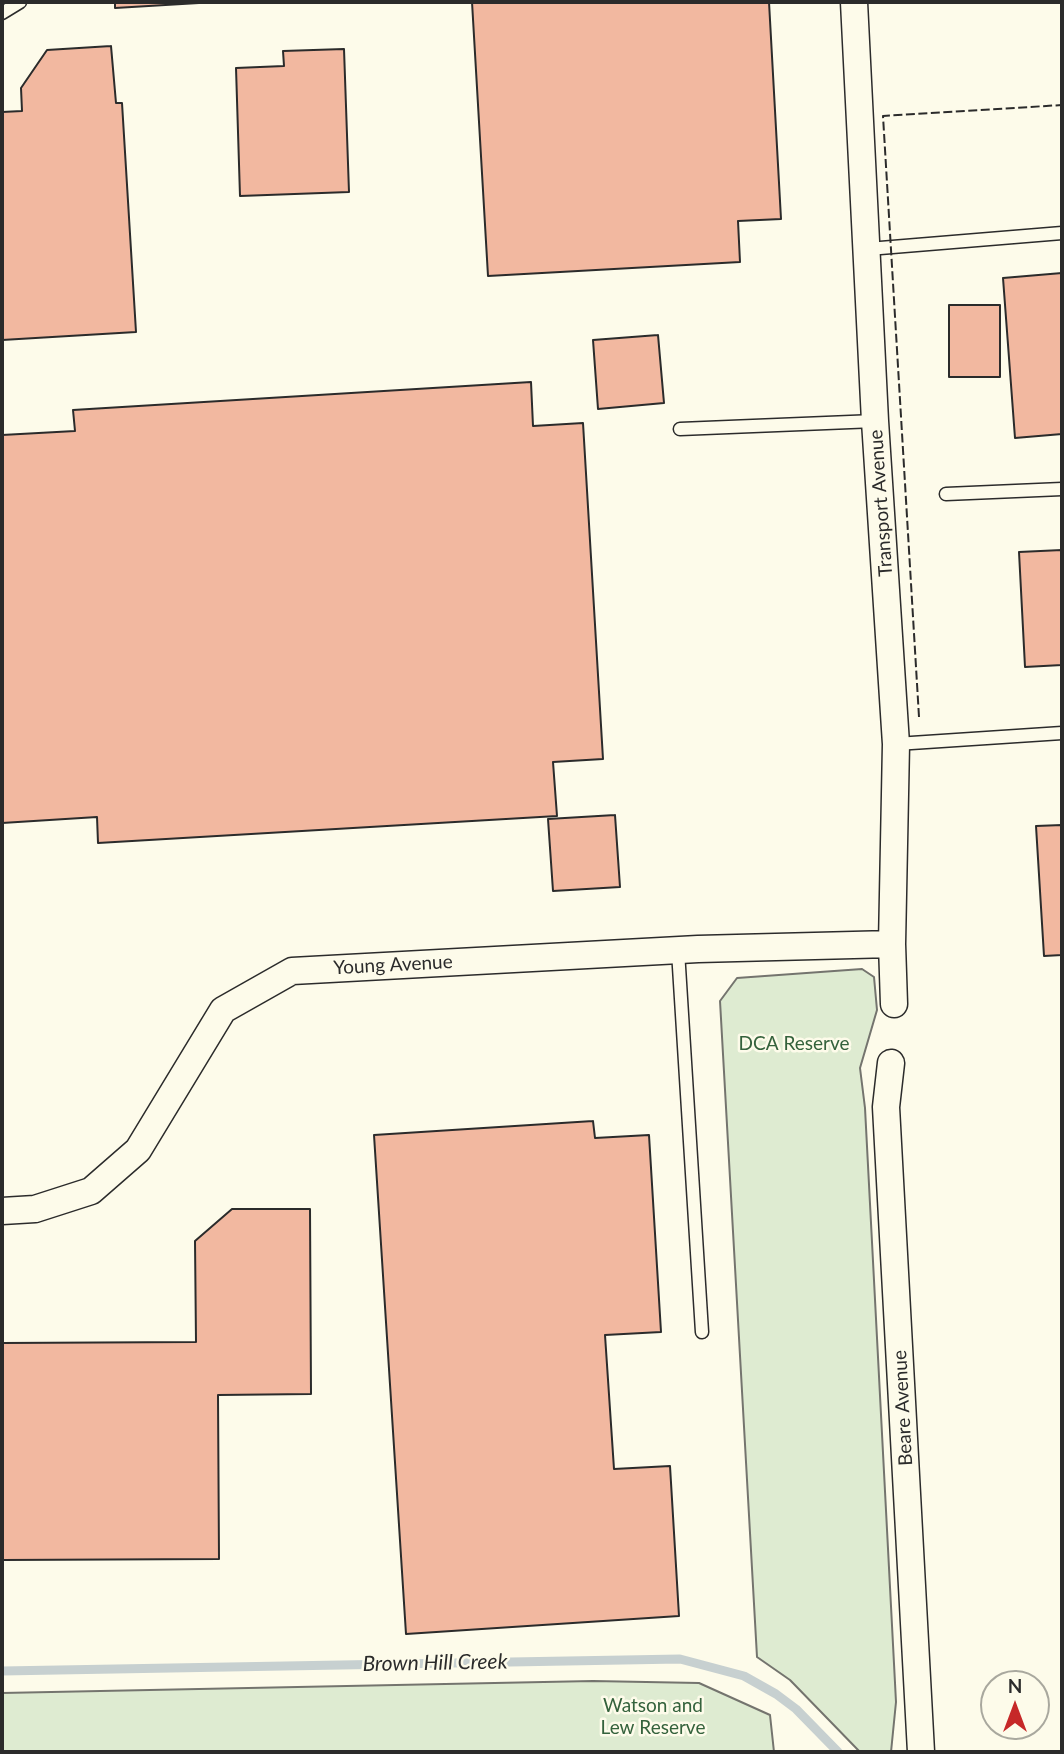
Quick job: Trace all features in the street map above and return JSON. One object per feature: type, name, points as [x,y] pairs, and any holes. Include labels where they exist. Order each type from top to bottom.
[{"type":"street","name":"Transport Avenue","points":[[854,2],[875,421],[897,744],[892,944],[894,1004]]},
{"type":"street","name":"Young Avenue","points":[[2,1212],[35,1209],[91,1191],[138,1150],[223,1010],[292,971],[678,951],[892,944]]},
{"type":"street","name":"Beare Avenue","points":[[891,1063],[886,1107],[921,1752]]},
{"type":"lane","points":[[2,13],[20,2]]},
{"type":"lane","points":[[868,248],[1062,233]]},
{"type":"lane","points":[[680,429],[875,421]]},
{"type":"lane","points":[[946,494],[1062,489]]},
{"type":"lane","points":[[897,744],[1062,733]]},
{"type":"lane","points":[[678,951],[702,1332]]},
{"type":"green space","name":"DCA Reserve","points":[[862,969],[874,977],[877,1010],[860,1068],[865,1108],[896,1702],[891,1752],[860,1752],[790,1680],[757,1657],[720,1001],[737,978]]},
{"type":"green space","name":"Watson and Lew Reserve","points":[[593,1681],[699,1683],[770,1715],[774,1752],[2,1752],[2,1693]]},
{"type":"building","points":[[115,2],[199,2],[199,3],[115,8]]},
{"type":"building","points":[[472,2],[769,2],[781,219],[738,221],[740,262],[488,276]]},
{"type":"building","points":[[111,46],[116,103],[122,103],[136,332],[2,340],[2,112],[22,111],[21,88],[47,50]]},
{"type":"building","points":[[344,49],[349,192],[240,196],[236,68],[284,66],[283,51]]},
{"type":"building","points":[[1062,273],[1062,434],[1015,438],[1003,278]]},
{"type":"building","points":[[949,305],[1000,305],[1000,377],[949,377]]},
{"type":"building","points":[[658,335],[664,403],[598,409],[593,340]]},
{"type":"building","points":[[531,382],[533,426],[583,423],[603,759],[553,762],[557,816],[98,843],[97,817],[2,823],[2,435],[75,431],[73,410]]},
{"type":"building","points":[[1062,550],[1062,665],[1025,667],[1019,552]]},
{"type":"building","points":[[615,815],[620,887],[553,891],[548,819]]},
{"type":"building","points":[[1062,825],[1062,955],[1044,956],[1036,826]]},
{"type":"building","points":[[593,1121],[595,1138],[649,1135],[661,1332],[605,1335],[614,1469],[670,1466],[679,1616],[406,1634],[374,1135]]},
{"type":"building","points":[[232,1209],[310,1209],[311,1394],[218,1395],[219,1559],[2,1560],[2,1343],[196,1342],[195,1241]]},
{"type":"waterway","name":"Brown Hill Creek","points":[[2,1671],[680,1659],[744,1676],[776,1694],[796,1709],[838,1752]]},
{"type":"fence","points":[[919,717],[883,116],[1062,105]]}]
